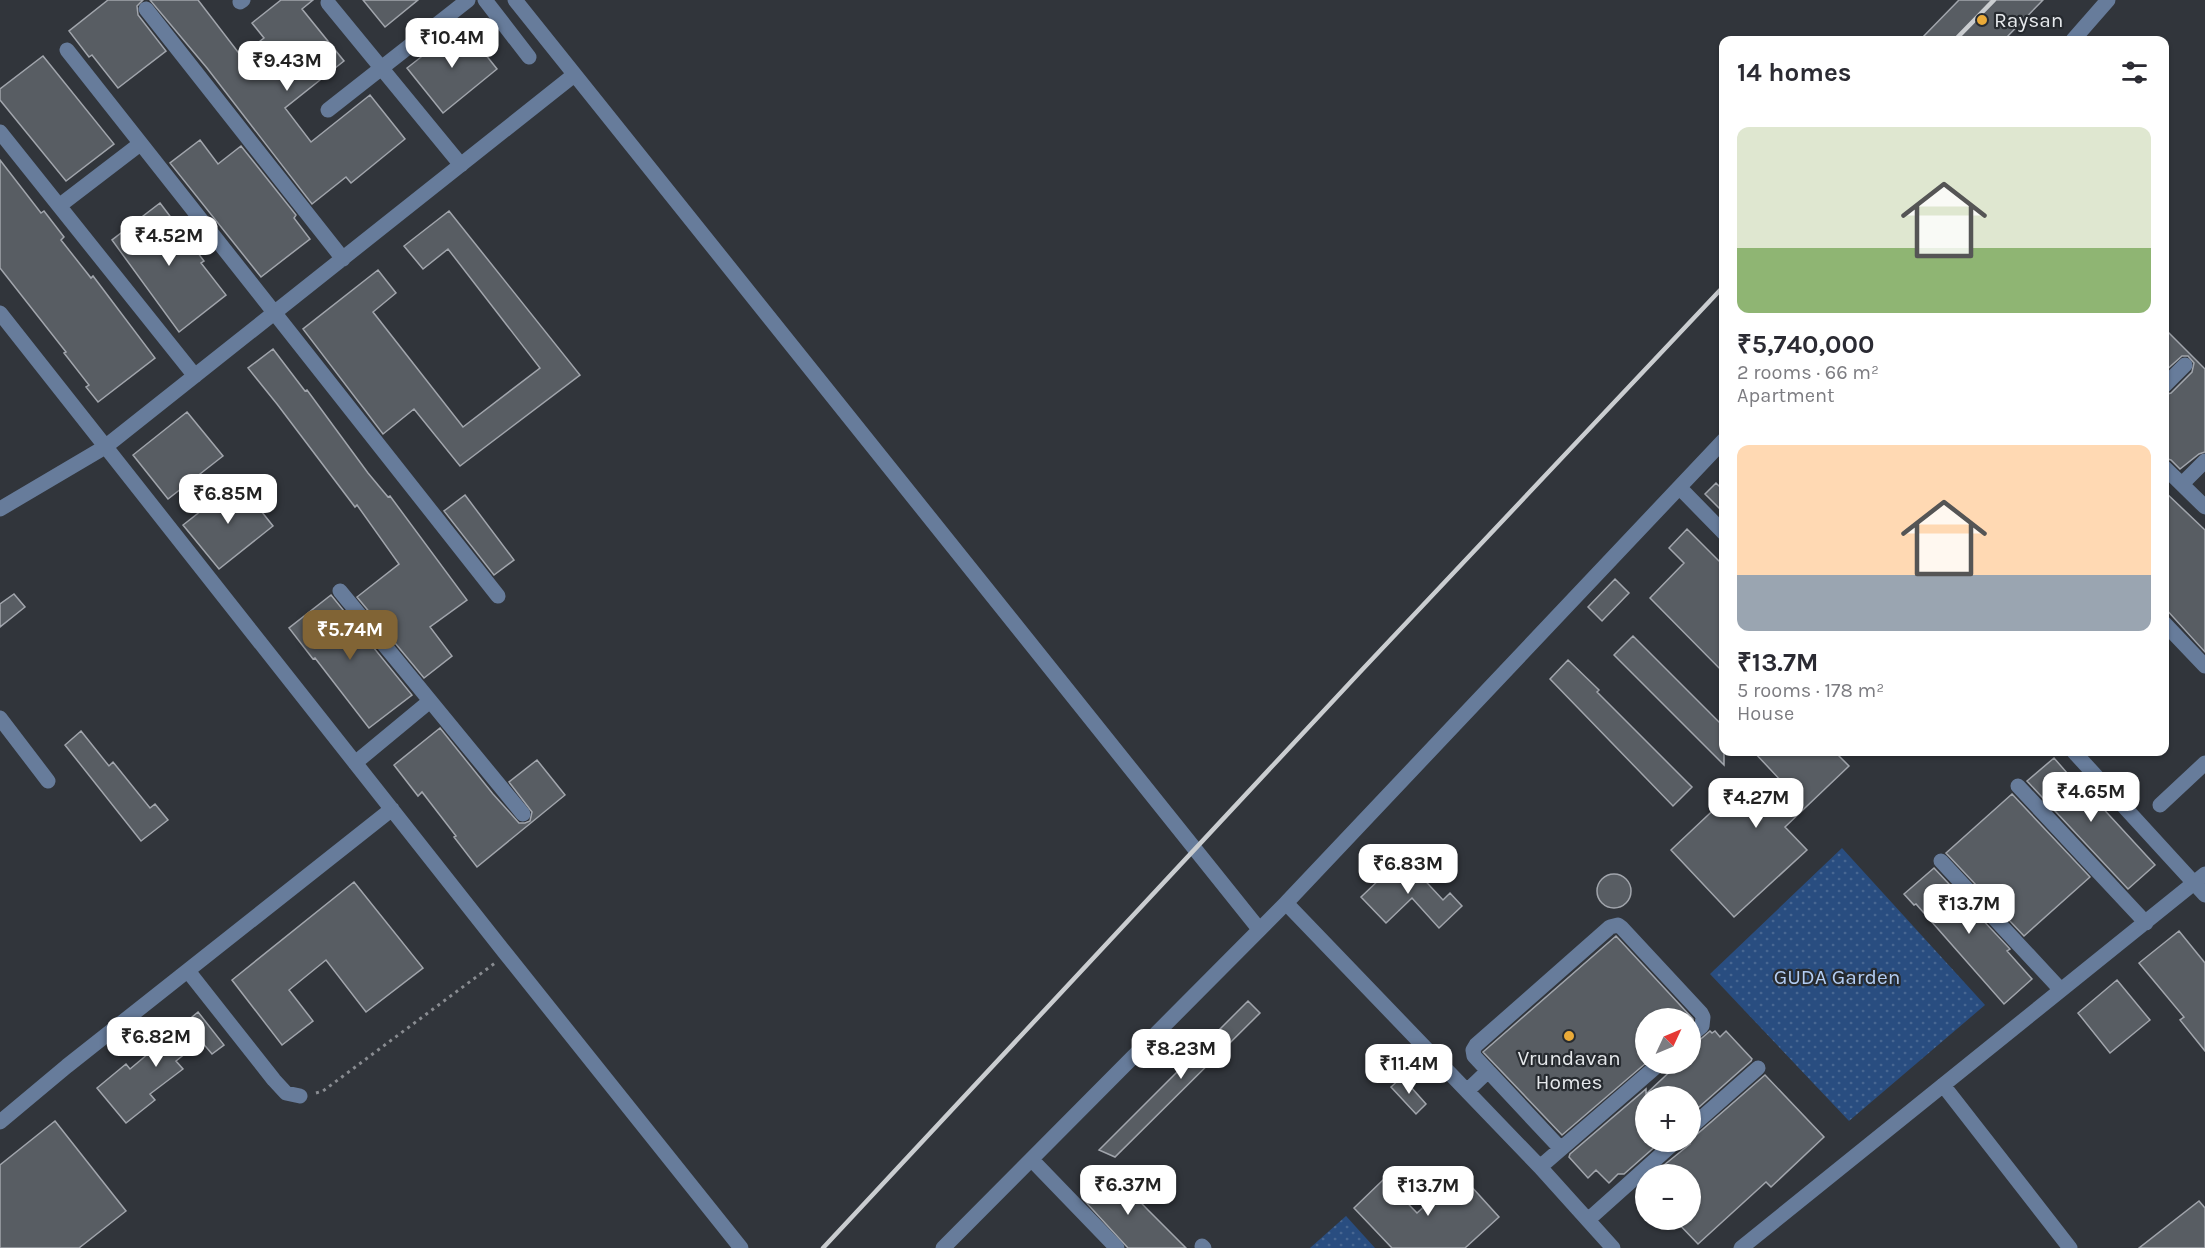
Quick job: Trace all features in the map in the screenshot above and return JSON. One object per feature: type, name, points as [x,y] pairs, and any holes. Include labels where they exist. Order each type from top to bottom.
[{"type":"street","points":[[328,110],[468,0]]},
{"type":"street","points":[[485,0],[529,57]]},
{"type":"street","points":[[515,0],[1259,929]]},
{"type":"street","points":[[2076,36],[2108,0]]},
{"type":"street","points":[[328,3],[461,165]]},
{"type":"street","points":[[146,9],[343,259]]},
{"type":"street","points":[[67,50],[498,596]]},
{"type":"street","points":[[0,509],[105,447],[574,75]]},
{"type":"street","points":[[0,132],[195,376]]},
{"type":"street","points":[[59,206],[140,144]]},
{"type":"street","points":[[0,313],[741,1248]]},
{"type":"street","points":[[2169,381],[2185,365]]},
{"type":"street","points":[[943,1248],[1286,903],[1719,445]]},
{"type":"street","points":[[2182,484],[2205,461]]},
{"type":"street","points":[[2169,472],[2205,507]]},
{"type":"street","points":[[1680,488],[1719,528]]},
{"type":"street","points":[[340,591],[523,814]]},
{"type":"street","points":[[2169,628],[2205,666]]},
{"type":"street","points":[[355,763],[430,701]]},
{"type":"street","points":[[0,718],[48,781]]},
{"type":"street","points":[[1741,1248],[2061,990],[2146,923],[2202,884],[2078,756]]},
{"type":"street","points":[[2160,805],[2205,763]]},
{"type":"street","points":[[2018,786],[2146,923]]},
{"type":"street","points":[[0,1122],[67,1066],[392,809]]},
{"type":"street","points":[[1941,861],[2061,990]]},
{"type":"street","points":[[1286,903],[1540,1167],[1613,1248]]},
{"type":"street","points":[[1561,1149],[1474,1056],[1473,1050],[1476,1045],[1614,925],[1623,928],[1696,1008]]},
{"type":"street","points":[[188,971],[274,1080],[286,1093],[300,1096]]},
{"type":"street","points":[[1701,1013],[1704,1017],[1701,1027]]},
{"type":"street","points":[[1701,1118],[1758,1068]]},
{"type":"street","points":[[1467,1091],[1488,1071]]},
{"type":"street","points":[[1540,1167],[1647,1074]]},
{"type":"street","points":[[1943,1084],[2070,1248]]},
{"type":"street","points":[[1588,1219],[1664,1152]]},
{"type":"street","points":[[1032,1160],[1117,1248]]},
{"type":"path","points":[[300,1096],[324,1091],[506,954]]},
{"type":"green space","name":"GUDA Garden","points":[[1842,848],[1985,1005],[1849,1121],[1710,974]]},
{"type":"green space","points":[[1346,1216],[1375,1248],[1310,1248]]},
{"type":"building","points":[[108,0],[143,0],[137,6],[138,15],[166,51],[118,88],[69,31]]},
{"type":"building","points":[[150,0],[198,0],[241,56],[264,38],[252,23],[281,0],[313,0],[302,9],[344,61],[285,108],[311,142],[370,95],[405,139],[351,183],[346,177],[312,204],[207,68]]},
{"type":"building","points":[[363,0],[418,0],[385,27]]},
{"type":"building","name":"Raysan","points":[[1959,0],[2043,0],[2008,36],[1924,36]]},
{"type":"building","points":[[462,25],[497,69],[443,113],[407,68]]},
{"type":"building","points":[[43,56],[114,144],[66,181],[0,100],[0,89]]},
{"type":"building","points":[[200,140],[218,164],[241,146],[296,215],[294,218],[310,239],[261,277],[170,163]]},
{"type":"building","points":[[0,160],[41,213],[44,211],[64,237],[61,240],[91,278],[93,276],[155,358],[98,402],[86,387],[89,385],[64,353],[66,352],[0,268]]},
{"type":"building","points":[[160,203],[204,261],[201,263],[226,295],[179,332],[112,240]]},
{"type":"building","points":[[449,211],[580,375],[460,466],[414,409],[383,434],[303,329],[378,270],[396,293],[373,312],[463,427],[540,368],[448,249],[423,269],[404,246]]},
{"type":"building","points":[[2169,333],[2205,369],[2205,452],[2180,469],[2169,459],[2169,394],[2192,372],[2194,363],[2188,356],[2182,356],[2169,368]]},
{"type":"building","points":[[273,349],[305,391],[307,390],[368,473],[388,497],[390,496],[467,600],[430,627],[452,656],[424,678],[357,597],[399,564],[357,505],[355,507],[248,368]]},
{"type":"building","points":[[187,412],[223,456],[168,499],[133,455]]},
{"type":"building","points":[[238,482],[273,526],[219,569],[183,525]]},
{"type":"building","points":[[1716,483],[1719,486],[1719,508],[1705,494]]},
{"type":"building","points":[[465,495],[514,560],[494,575],[444,511]]},
{"type":"building","points":[[2169,496],[2205,530],[2205,652],[2169,612]]},
{"type":"building","points":[[1687,529],[1719,561],[1719,668],[1650,598],[1684,563],[1669,548]]},
{"type":"building","points":[[1615,579],[1629,593],[1602,621],[1588,607]]},
{"type":"building","points":[[14,594],[25,607],[0,627],[0,604]]},
{"type":"building","points":[[331,595],[412,695],[369,728],[289,628]]},
{"type":"building","points":[[1633,636],[1719,722],[1719,756],[1724,756],[1724,765],[1614,655]]},
{"type":"building","points":[[1568,660],[1692,787],[1673,806],[1550,679]]},
{"type":"building","points":[[440,728],[519,823],[530,821],[532,812],[509,782],[537,760],[565,795],[477,867],[422,792],[418,796],[394,765]]},
{"type":"building","points":[[81,731],[109,766],[113,762],[150,808],[155,804],[168,820],[141,841],[65,745]]},
{"type":"building","points":[[1758,756],[1839,756],[1849,766],[1785,827],[1807,850],[1734,917],[1671,850],[1743,782],[1764,804],[1784,784]]},
{"type":"building","points":[[2054,758],[2155,865],[2128,889],[2027,781]]},
{"type":"building","points":[[2012,794],[2090,877],[2024,936],[1946,853]]},
{"type":"building","points":[[1403,857],[1443,900],[1450,893],[1462,906],[1439,928],[1412,898],[1386,923],[1361,897]]},
{"type":"building","points":[[1934,868],[2010,949],[2007,951],[2032,979],[2004,1004],[1916,904],[1914,905],[1904,894]]},
{"type":"building","points":[[1614,874],[1626,879],[1631,891],[1626,903],[1614,908],[1602,903],[1597,891],[1602,879]]},
{"type":"building","points":[[354,882],[423,968],[366,1012],[326,960],[289,990],[313,1021],[282,1045],[232,980]]},
{"type":"building","points":[[2179,931],[2205,963],[2205,1051],[2180,1020],[2184,1017],[2139,963]]},
{"type":"building","name":"Vrundavan Homes","points":[[1616,936],[1683,1008],[1635,1008],[1635,1072],[1562,1135],[1483,1052]]},
{"type":"building","points":[[2117,980],[2150,1020],[2110,1053],[2078,1013]]},
{"type":"building","points":[[1248,1001],[1260,1013],[1115,1157],[1099,1150]]},
{"type":"building","points":[[198,1012],[224,1045],[212,1054],[201,1041],[176,1061],[183,1069],[150,1094],[155,1100],[126,1123],[97,1088],[126,1064],[130,1069]]},
{"type":"building","points":[[1710,1031],[1712,1033],[1715,1031],[1720,1037],[1726,1031],[1752,1059],[1701,1105],[1701,1086],[1655,1086],[1667,1074],[1701,1074],[1701,1039]]},
{"type":"building","points":[[1765,1075],[1824,1137],[1771,1187],[1766,1182],[1698,1244],[1685,1230],[1701,1230],[1701,1164],[1665,1164],[1680,1152],[1701,1152],[1701,1131]]},
{"type":"building","points":[[1402,1077],[1426,1104],[1416,1114],[1391,1087]]},
{"type":"building","points":[[1635,1098],[1635,1152],[1649,1152],[1624,1174],[1618,1174],[1609,1183],[1596,1170],[1588,1178],[1569,1157]]},
{"type":"building","points":[[55,1121],[126,1211],[79,1248],[0,1248],[0,1165]]},
{"type":"building","points":[[1110,1171],[1186,1248],[1128,1248],[1082,1198]]},
{"type":"building","points":[[1460,1174],[1499,1217],[1465,1248],[1392,1248],[1354,1208],[1384,1179],[1417,1213]]},
{"type":"building","points":[[2199,1201],[2205,1208],[2205,1248],[2139,1248]]},
{"type":"railway","points":[[1959,36],[1994,0]]},
{"type":"railway","points":[[823,1248],[1719,291]]},
{"type":"place","name":"Raysan","points":[[1982,20]]},
{"type":"place","name":"Vrundavan Homes","points":[[1569,1036]]}]
